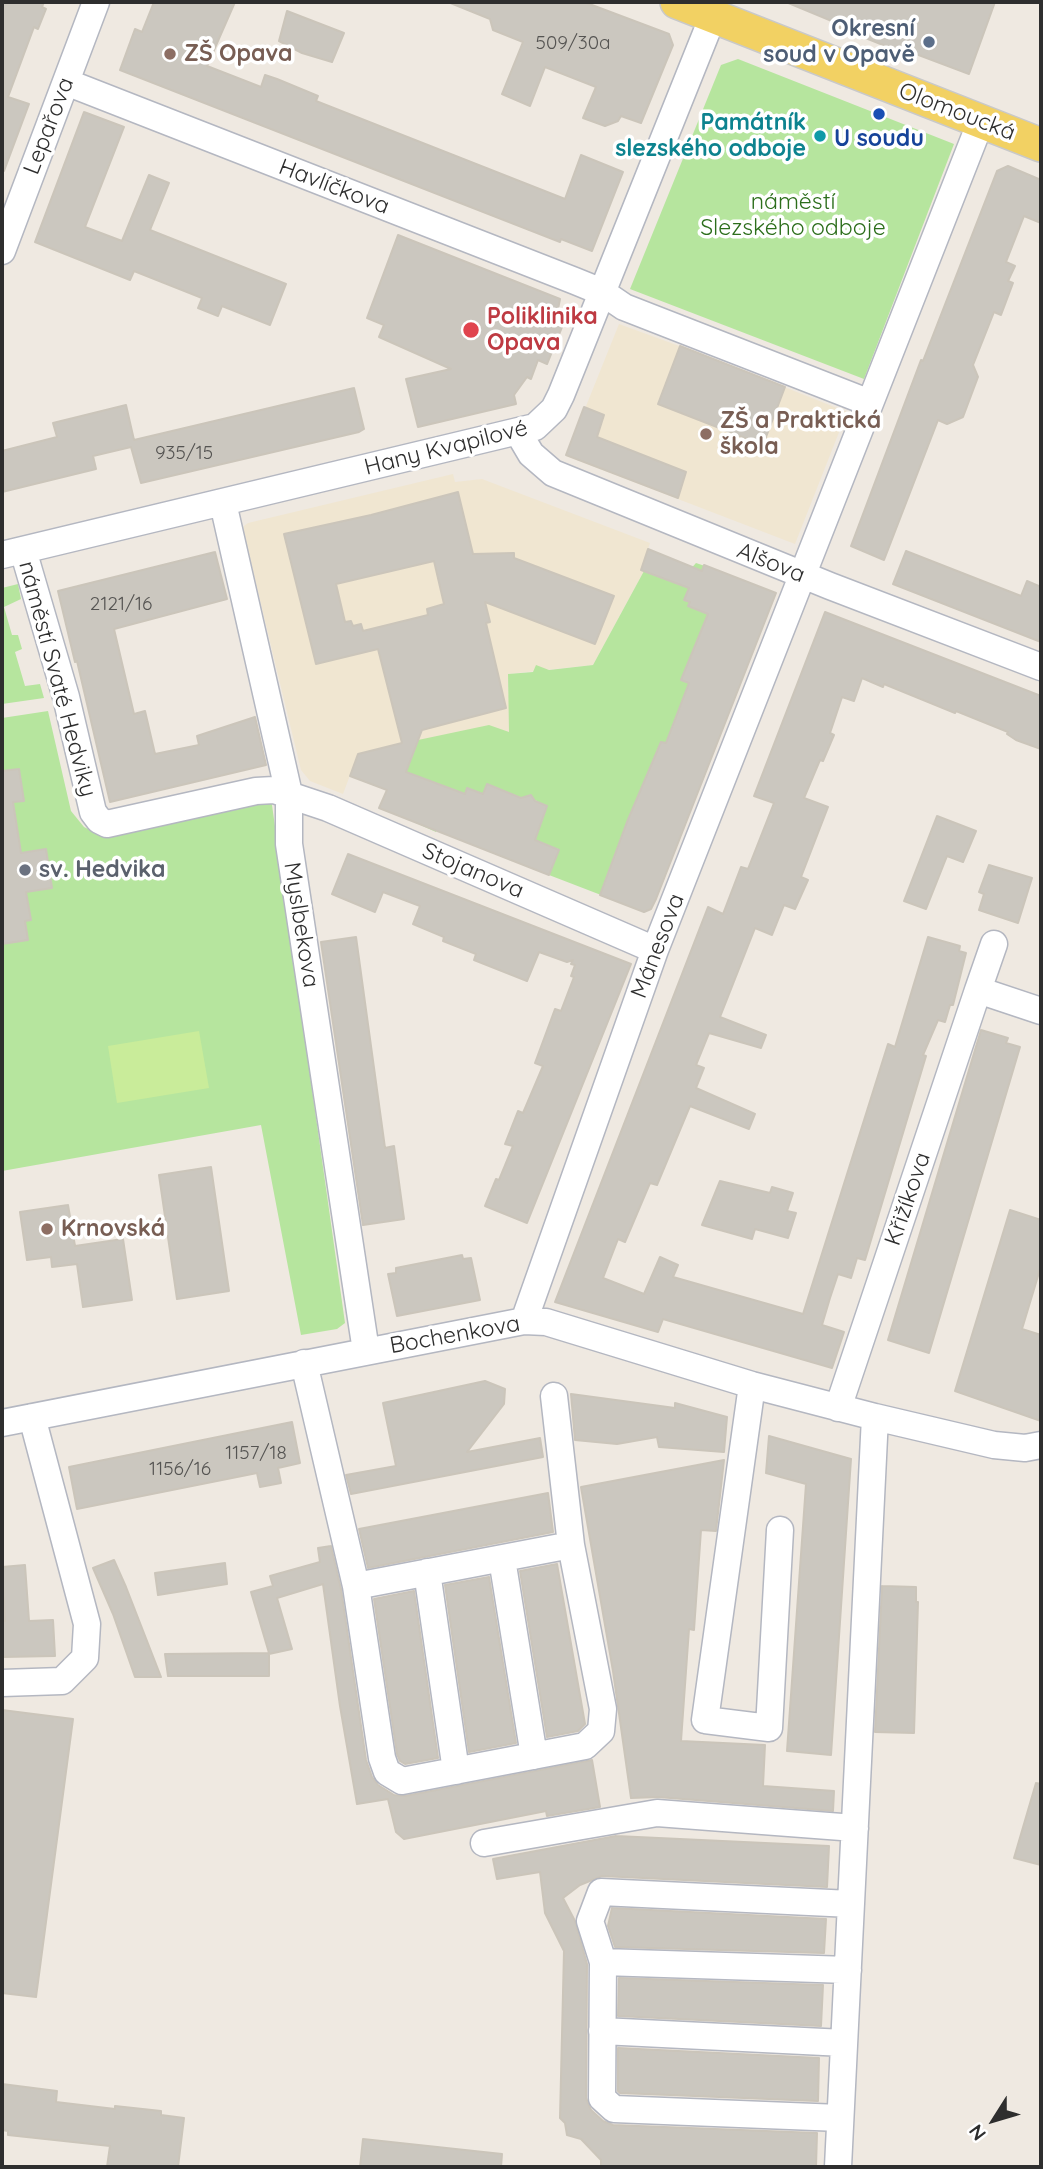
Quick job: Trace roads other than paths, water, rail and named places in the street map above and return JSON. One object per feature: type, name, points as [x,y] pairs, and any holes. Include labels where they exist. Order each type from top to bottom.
[{"type":"main road","name":"Olomoucká","points":[[691,6],[1041,145]]},
{"type":"street","name":"Lepařova","points":[[2,251],[96,2]]},
{"type":"street","name":"Hany Kvapilové","points":[[12,553],[535,426],[554,409],[602,292],[691,6]]},
{"type":"street","name":"Havlíčkova","points":[[66,82],[602,292],[624,307],[870,403]]},
{"type":"street","points":[[803,576],[981,121]]},
{"type":"street","name":"Alšova","points":[[519,432],[531,454],[553,473],[803,576],[1041,667]]},
{"type":"street","name":"Myslbekova","points":[[223,503],[289,794],[289,844],[366,1351]]},
{"type":"street","name":"náměstí Svaté Hedviky","points":[[12,553],[66,697],[93,812],[99,820],[107,824],[264,789],[289,794]]},
{"type":"street","name":"Mánesova","points":[[524,1321],[655,950],[803,576]]},
{"type":"street","name":"Stojanova","points":[[289,794],[328,808],[655,950]]},
{"type":"street","name":"Křižíkova","points":[[838,1408],[994,944]]},
{"type":"street","points":[[978,990],[1041,1011]]},
{"type":"street","name":"Bochenkova","points":[[2,1423],[524,1321],[546,1322],[752,1385],[838,1408],[994,1445],[1033,1446]]},
{"type":"street","points":[[304,1363],[356,1586],[382,1758],[387,1772],[402,1781],[585,1746],[601,1731],[603,1709],[571,1545],[554,1396]]},
{"type":"street","points":[[752,1385],[705,1720],[769,1728],[780,1530]]},
{"type":"street","points":[[2,1684],[62,1681],[85,1658],[87,1624],[32,1417]]},
{"type":"street","points":[[838,2167],[875,1417]]},
{"type":"street","points":[[356,1586],[571,1545]]},
{"type":"street","points":[[502,1559],[534,1756]]},
{"type":"street","points":[[426,1572],[456,1771]]},
{"type":"street","points":[[484,1843],[657,1813],[855,1828]]},
{"type":"street","points":[[840,2118],[614,2109],[602,2098],[603,1962],[590,1921],[601,1892],[851,1904]]},
{"type":"street","points":[[603,1962],[848,1970]]},
{"type":"street","points":[[603,2031],[844,2043]]},
{"type":"place","name":"Okresní soud v Opavě","points":[[929,42]]},
{"type":"place","name":"ZŠ Opava","points":[[170,54]]},
{"type":"place","name":"U soudu","points":[[879,114]]},
{"type":"place","name":"Památník slezského odboje","points":[[820,136]]},
{"type":"place","name":"Poliklinika Opava","points":[[471,330]]},
{"type":"place","name":"ZŠ a Praktická škola","points":[[706,434]]},
{"type":"place","name":"sv. Hedvika","points":[[25,870]]},
{"type":"place","name":"Krnovská","points":[[47,1229]]},
{"type":"park label","name":"náměstí Slezského odboje","points":[[793,215]]}]
